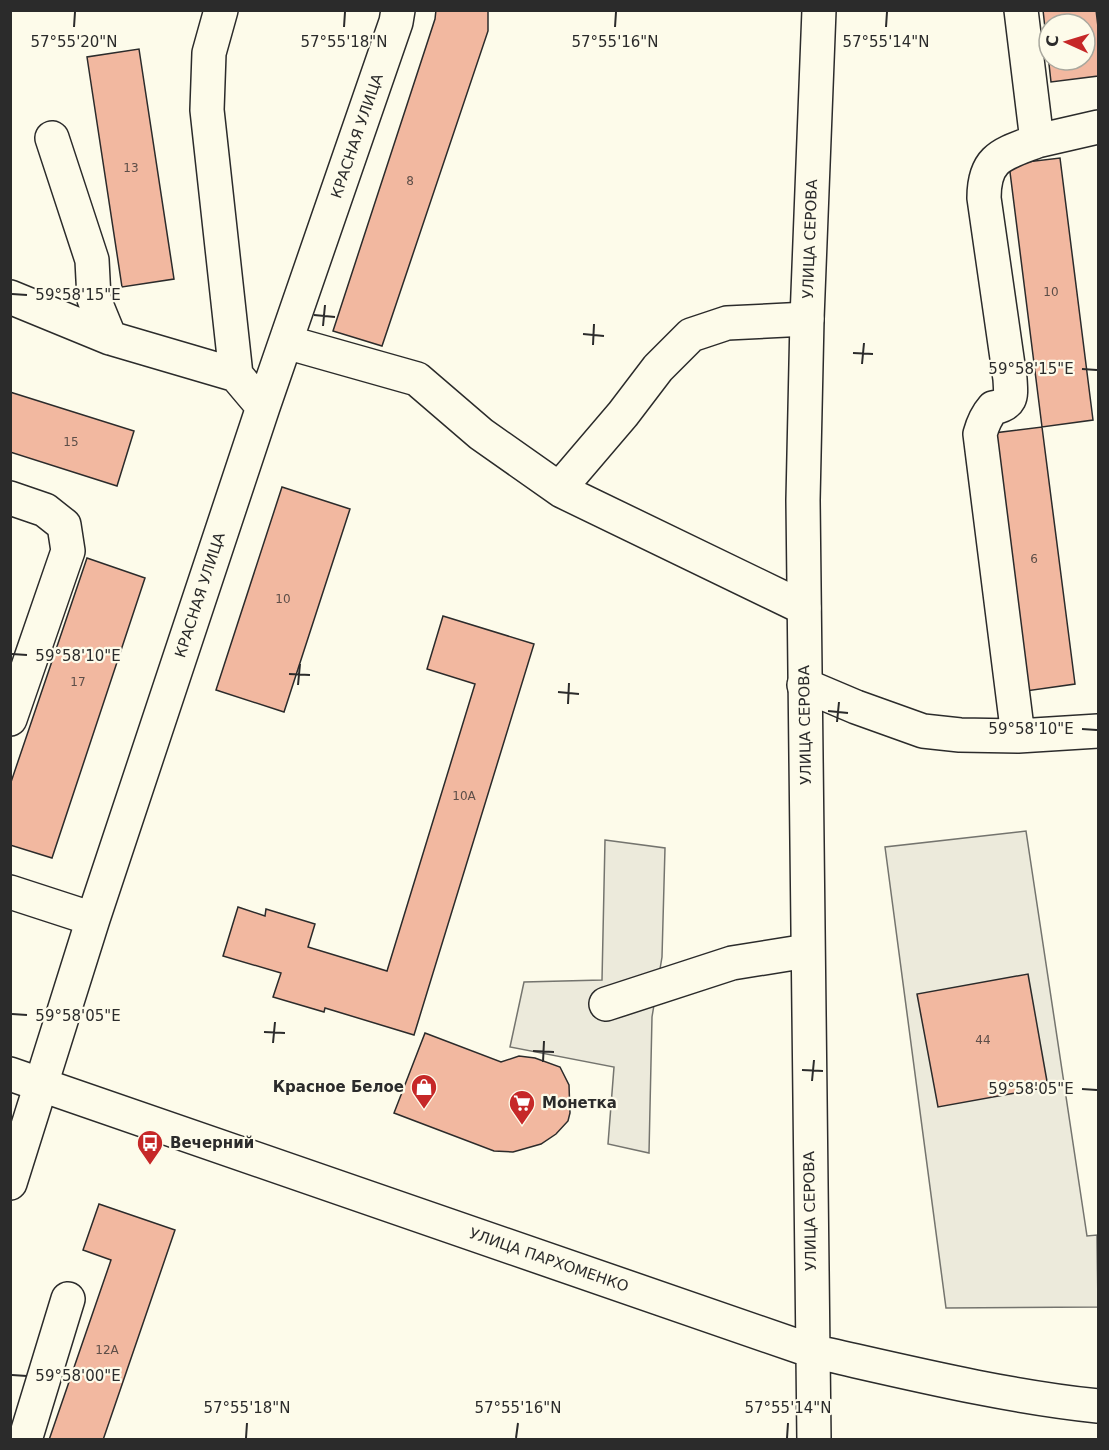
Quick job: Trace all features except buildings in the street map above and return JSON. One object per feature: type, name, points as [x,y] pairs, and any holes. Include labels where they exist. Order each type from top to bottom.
[{"type":"main road","points":[[221,10],[209,53],[207,110],[236,375]]},
{"type":"main road","name":"КРАСНАЯ УЛИЦА","points":[[10,1183],[25,1080],[93,919],[263,407],[396,22],[398,10]]},
{"type":"main road","name":"УЛИЦА СЕРОВА","points":[[814,1440],[804,608],[807,320],[819,10]]},
{"type":"main road","points":[[1021,10],[1037,141]]},
{"type":"main road","points":[[1018,736],[980,434],[987,414],[993,408],[1002,406],[1011,396],[984,184],[992,162],[1001,155],[1037,141],[1098,127]]},
{"type":"main road","points":[[52,138],[92,260],[94,299],[110,338]]},
{"type":"main road","points":[[10,297],[110,338],[236,375],[263,407]]},
{"type":"main road","points":[[559,489],[623,414],[658,368],[691,335],[727,323],[807,320]]},
{"type":"main road","points":[[286,342],[417,379],[482,434],[559,489],[804,608]]},
{"type":"main road","points":[[10,498],[45,510],[64,525],[68,551],[10,719]]},
{"type":"main road","points":[[804,685],[923,731],[960,735],[1018,736],[1098,731]]},
{"type":"main road","points":[[10,892],[93,919]]},
{"type":"main road","points":[[606,1005],[732,963],[807,951]]},
{"type":"main road","name":"УЛИЦА ПАРХОМЕНКО","points":[[25,1080],[812,1351],[927,1377],[1098,1406]]},
{"type":"main road","points":[[25,1440],[68,1299]]},
{"type":"shaded area","points":[[1026,831],[1087,1236],[1097,1235],[1098,1307],[946,1308],[885,847]]},
{"type":"shaded area","points":[[605,840],[665,848],[662,957],[652,1017],[649,1153],[608,1144],[614,1067],[510,1047],[524,982],[602,980]]},
{"type":"place","name":"Красное Белое","points":[[424,1110]]},
{"type":"place","name":"Монетка","points":[[522,1126]]},
{"type":"place","name":"Вечерний","points":[[150,1166]]}]
